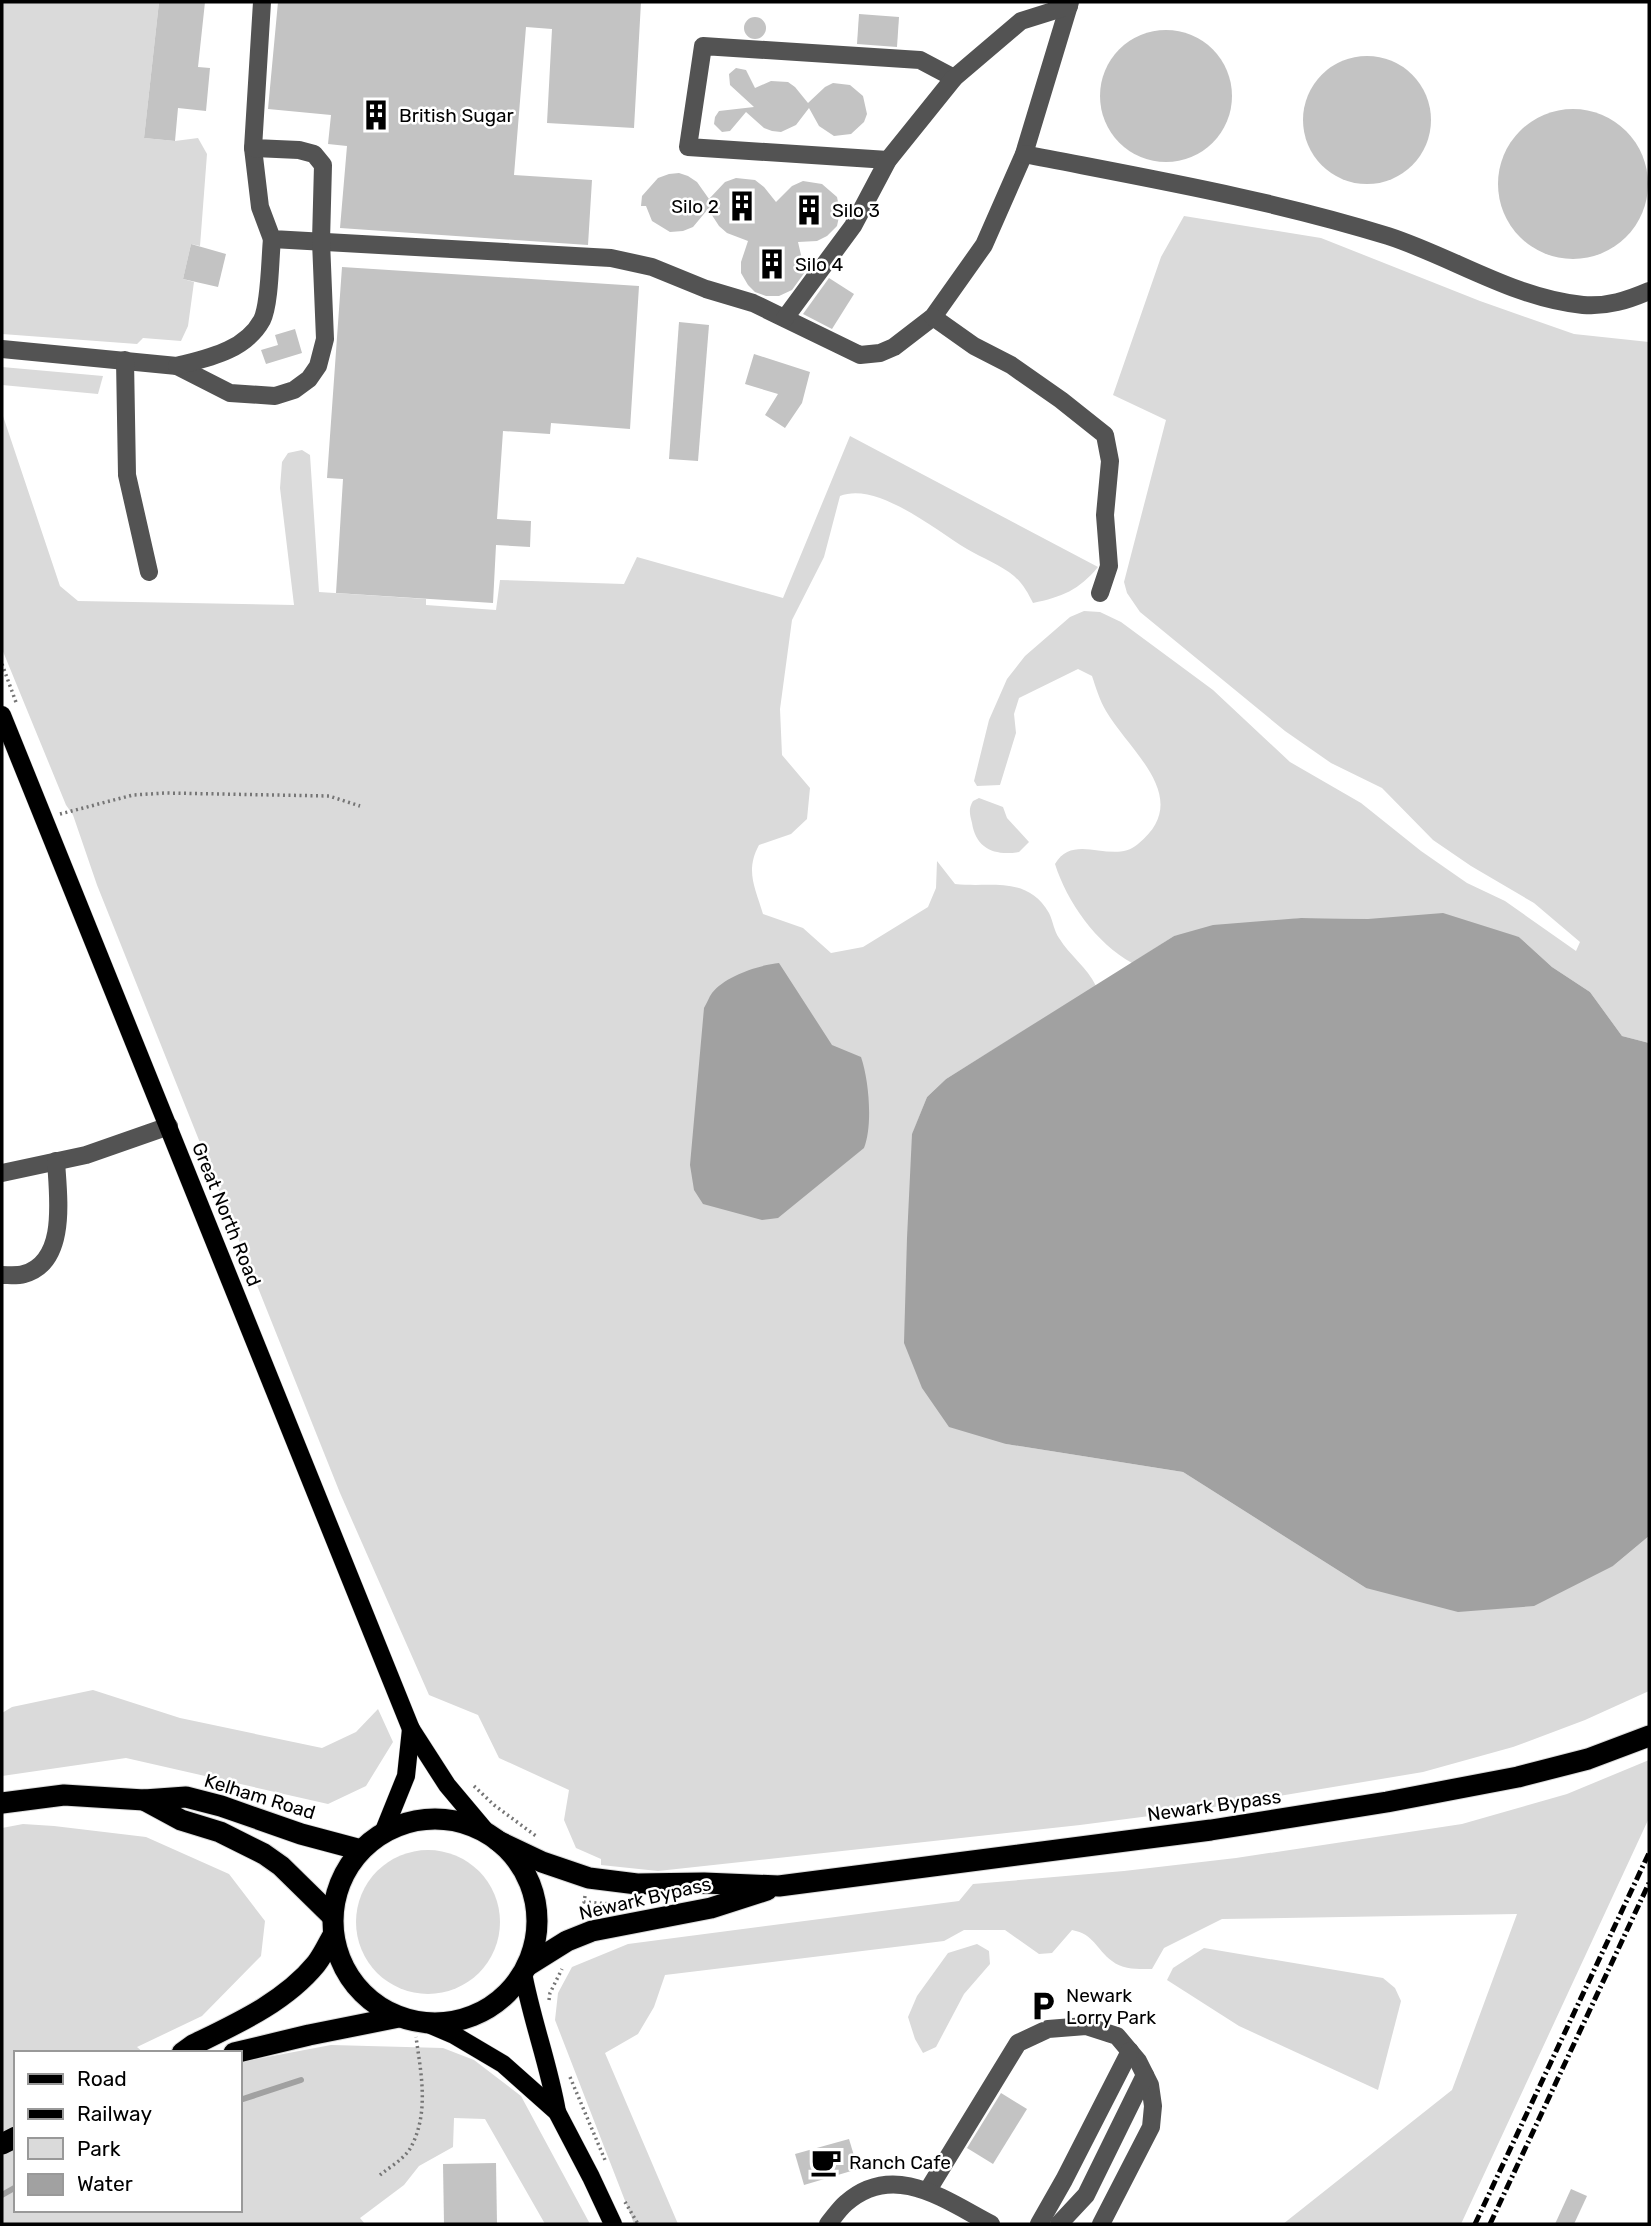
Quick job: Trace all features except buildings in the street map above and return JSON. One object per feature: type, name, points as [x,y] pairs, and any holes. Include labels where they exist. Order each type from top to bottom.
[{"type":"highway","name":"Newark Bypass","points":[[493,1838],[542,1862],[589,1878],[637,1884],[779,1886],[1210,1830],[1387,1802],[1518,1777],[1588,1759],[1649,1736]]},
{"type":"highway","name":"Kelham Road","points":[[2,1803],[64,1795],[144,1800],[186,1797],[361,1850]]},
{"type":"highway","name":"Kelham Road","points":[[144,1800],[181,1820],[220,1832],[264,1854],[281,1866],[333,1925]]},
{"type":"highway","points":[[242,2051],[309,2035],[413,2021],[458,2021],[478,2014],[505,1996],[525,1970],[534,1948],[537,1926],[533,1894],[520,1864],[493,1838],[458,1822],[436,1819],[403,1824],[383,1833],[361,1850],[341,1880],[335,1898],[333,1925],[341,1962],[355,1986],[375,2005],[413,2021]]},
{"type":"highway","name":"Newark Bypass","points":[[525,1970],[579,1936],[613,1926],[711,1908],[779,1886]]},
{"type":"highway","points":[[185,2051],[263,2008],[303,1978],[318,1961],[333,1925]]},
{"type":"main road","name":"Great North Road","points":[[2,715],[411,1729],[447,1785],[493,1838]]},
{"type":"main road","name":"Great North Road","points":[[383,1833],[406,1776],[411,1729]]},
{"type":"main road","points":[[525,1970],[539,2046],[551,2079],[556,2112]]},
{"type":"main road","points":[[413,2021],[454,2035],[503,2064],[556,2112],[591,2176],[613,2224]]},
{"type":"lane","points":[[177,366],[218,355],[246,340],[262,319],[272,239],[260,207],[253,148],[262,2]]},
{"type":"lane","points":[[272,239],[611,258],[652,267],[706,289],[753,303],[860,355],[880,353],[894,347],[933,317],[984,245],[1024,154],[1070,4]]},
{"type":"lane","points":[[785,318],[853,226],[888,160],[954,78],[1021,21],[1070,4]]},
{"type":"lane","points":[[888,160],[688,147],[702,46],[920,60],[954,78]]},
{"type":"lane","points":[[2,349],[177,366],[230,393],[252,396],[275,396],[295,390],[309,379],[318,366],[325,339],[321,241],[323,165],[314,153],[253,148]]},
{"type":"lane","points":[[1024,154],[1246,197],[1377,233],[1532,295],[1584,305],[1620,303],[1649,290]]},
{"type":"lane","points":[[933,317],[974,346],[1011,365],[1105,435],[1110,461],[1105,515],[1109,566],[1100,593]]},
{"type":"lane","points":[[125,360],[127,475],[149,572]]},
{"type":"lane","points":[[2,1172],[86,1155],[169,1126]]},
{"type":"lane","points":[[2,1275],[24,1274],[45,1263],[59,1227],[56,1161]]},
{"type":"lane","points":[[928,2190],[1018,2043],[1048,2029],[1086,2026],[1117,2036],[1138,2061],[1150,2085],[1153,2106],[1151,2127],[1101,2224]]},
{"type":"lane","points":[[1039,2224],[1129,2051]]},
{"type":"lane","points":[[1059,2224],[1086,2195],[1145,2076]]},
{"type":"lane","points":[[828,2224],[845,2204],[869,2188],[896,2184],[928,2190],[991,2224]]},
{"type":"path","points":[[60,814],[133,794],[166,793],[329,796],[360,806]]},
{"type":"path","points":[[474,1786],[494,1805],[538,1837]]},
{"type":"path","points":[[589,1878],[584,1902],[611,1904],[613,1926]]},
{"type":"path","points":[[549,2004],[550,1993],[564,1965]]},
{"type":"path","points":[[380,2175],[401,2160],[412,2146],[424,2099],[413,2021]]},
{"type":"path","points":[[568,2072],[606,2162]]},
{"type":"path","points":[[622,2197],[638,2224]]},
{"type":"green space","points":[[2,2],[159,2],[144,138],[175,141],[198,138],[207,154],[200,246],[191,244],[183,279],[194,282],[188,326],[181,341],[143,338],[137,344],[2,334]]},
{"type":"green space","points":[[1184,216],[1321,238],[1480,301],[1574,334],[1649,342],[1649,1043],[1622,1036],[1590,992],[1552,967],[1519,937],[1368,919],[1301,918],[1174,936],[1132,963],[1119,955],[1084,920],[1067,893],[1055,864],[1072,850],[1117,852],[1138,844],[1154,827],[1160,810],[1159,793],[1142,760],[1106,711],[1092,676],[1078,669],[1019,698],[1014,714],[1016,733],[1000,785],[977,786],[974,781],[989,720],[1007,679],[1025,656],[1070,617],[1084,611],[1100,612],[1121,622],[1213,690],[1290,762],[1361,803],[1421,851],[1467,883],[1505,901],[1576,951],[1580,942],[1534,903],[1433,840],[1382,788],[1331,763],[1285,731],[1140,612],[1127,593],[1124,582],[1166,420],[1113,395],[1161,257]]},
{"type":"green space","points":[[2,367],[103,376],[98,394],[2,385]]},
{"type":"green space","points":[[2,413],[60,586],[78,601],[294,605],[280,488],[282,462],[288,453],[302,450],[310,455],[319,592],[426,599],[426,605],[496,610],[500,580],[624,584],[637,557],[783,598],[850,436],[1098,567],[1069,591],[1033,603],[1023,585],[1009,572],[905,510],[871,495],[855,493],[840,496],[824,557],[792,620],[780,709],[782,755],[810,788],[807,819],[791,834],[759,845],[752,871],[763,914],[803,928],[831,953],[863,947],[928,907],[936,888],[937,861],[955,884],[1019,888],[1040,901],[1049,913],[1059,938],[1096,986],[946,1079],[927,1097],[912,1135],[1006,1444],[1183,1472],[1366,1588],[1613,1566],[1649,1536],[1649,1691],[1585,1720],[1513,1747],[1423,1772],[1196,1810],[658,1871],[601,1865],[601,1859],[576,1848],[564,1820],[569,1790],[499,1758],[478,1715],[429,1695],[340,1493],[97,885],[73,815],[66,805],[2,649]]},
{"type":"green space","points":[[979,798],[1003,807],[1007,818],[1029,842],[1019,852],[1002,853],[982,845],[974,832],[970,809],[973,801]]},
{"type":"green space","points":[[93,1690],[180,1718],[322,1748],[356,1732],[378,1709],[393,1742],[366,1786],[328,1804],[126,1758],[2,1776],[2,1713],[12,1707]]},
{"type":"green space","points":[[1649,1760],[1649,1818],[1461,2224],[1283,2224],[1452,2090],[1517,1914],[1222,1919],[1164,1948],[1152,1969],[1116,1964],[1090,1938],[1072,1930],[1052,1953],[1039,1954],[1005,1930],[964,1930],[944,1941],[665,1975],[654,2007],[638,2034],[605,2053],[678,2224],[634,2224],[555,2020],[558,1993],[572,1967],[628,1944],[959,1901],[973,1884],[1236,1858],[1462,1824],[1567,1794]]},
{"type":"green space","points":[[23,1824],[146,1837],[229,1874],[265,1921],[261,1956],[202,2016],[137,2047],[142,2051],[14,2051],[14,2212],[242,2212],[242,2062],[331,2045],[443,2048],[474,2060],[521,2096],[590,2224],[545,2224],[485,2119],[454,2118],[453,2147],[419,2166],[404,2185],[360,2218],[365,2224],[2,2224],[2,1828]]},
{"type":"green space","points":[[428,1850],[455,1856],[479,1871],[494,1895],[500,1922],[494,1949],[479,1973],[455,1988],[428,1994],[401,1988],[377,1973],[362,1949],[356,1922],[362,1895],[377,1871],[401,1856]]},
{"type":"green space","points":[[977,1944],[989,1951],[990,1964],[964,1994],[936,2047],[923,2053],[908,2017],[917,1996],[948,1953]]},
{"type":"green space","points":[[1204,1948],[1383,1978],[1395,1988],[1401,2001],[1378,2090],[1239,2026],[1167,1980],[1173,1968]]},
{"type":"water","points":[[1443,913],[1519,937],[1552,967],[1590,992],[1622,1036],[1649,1043],[1649,1536],[1613,1566],[1534,1606],[1458,1612],[1366,1588],[1183,1472],[1006,1444],[949,1427],[922,1388],[904,1343],[912,1134],[927,1097],[946,1079],[1174,936],[1213,925],[1301,918],[1368,919]]},
{"type":"water","points":[[779,963],[832,1045],[861,1057],[868,1090],[869,1116],[864,1148],[778,1218],[762,1220],[703,1204],[694,1190],[690,1165],[704,1008],[712,993],[725,981],[752,969]]},
{"type":"waterway","points":[[242,2099],[301,2080]]},
{"type":"waterway","points":[[2,2195],[14,2188]]},
{"type":"railway","points":[[1475,2224],[1649,1853]]},
{"type":"railway","points":[[1490,2224],[1649,1883]]},
{"type":"place","name":"British Sugar","points":[[376,115]]},
{"type":"place","name":"Silo 2","points":[[742,206]]},
{"type":"place","name":"Silo 3","points":[[809,210]]},
{"type":"place","name":"Silo 4","points":[[772,264]]},
{"type":"place","name":"Newark Lorry Park","points":[[1043,2006]]},
{"type":"place","name":"Ranch Cafe","points":[[826,2162]]}]
